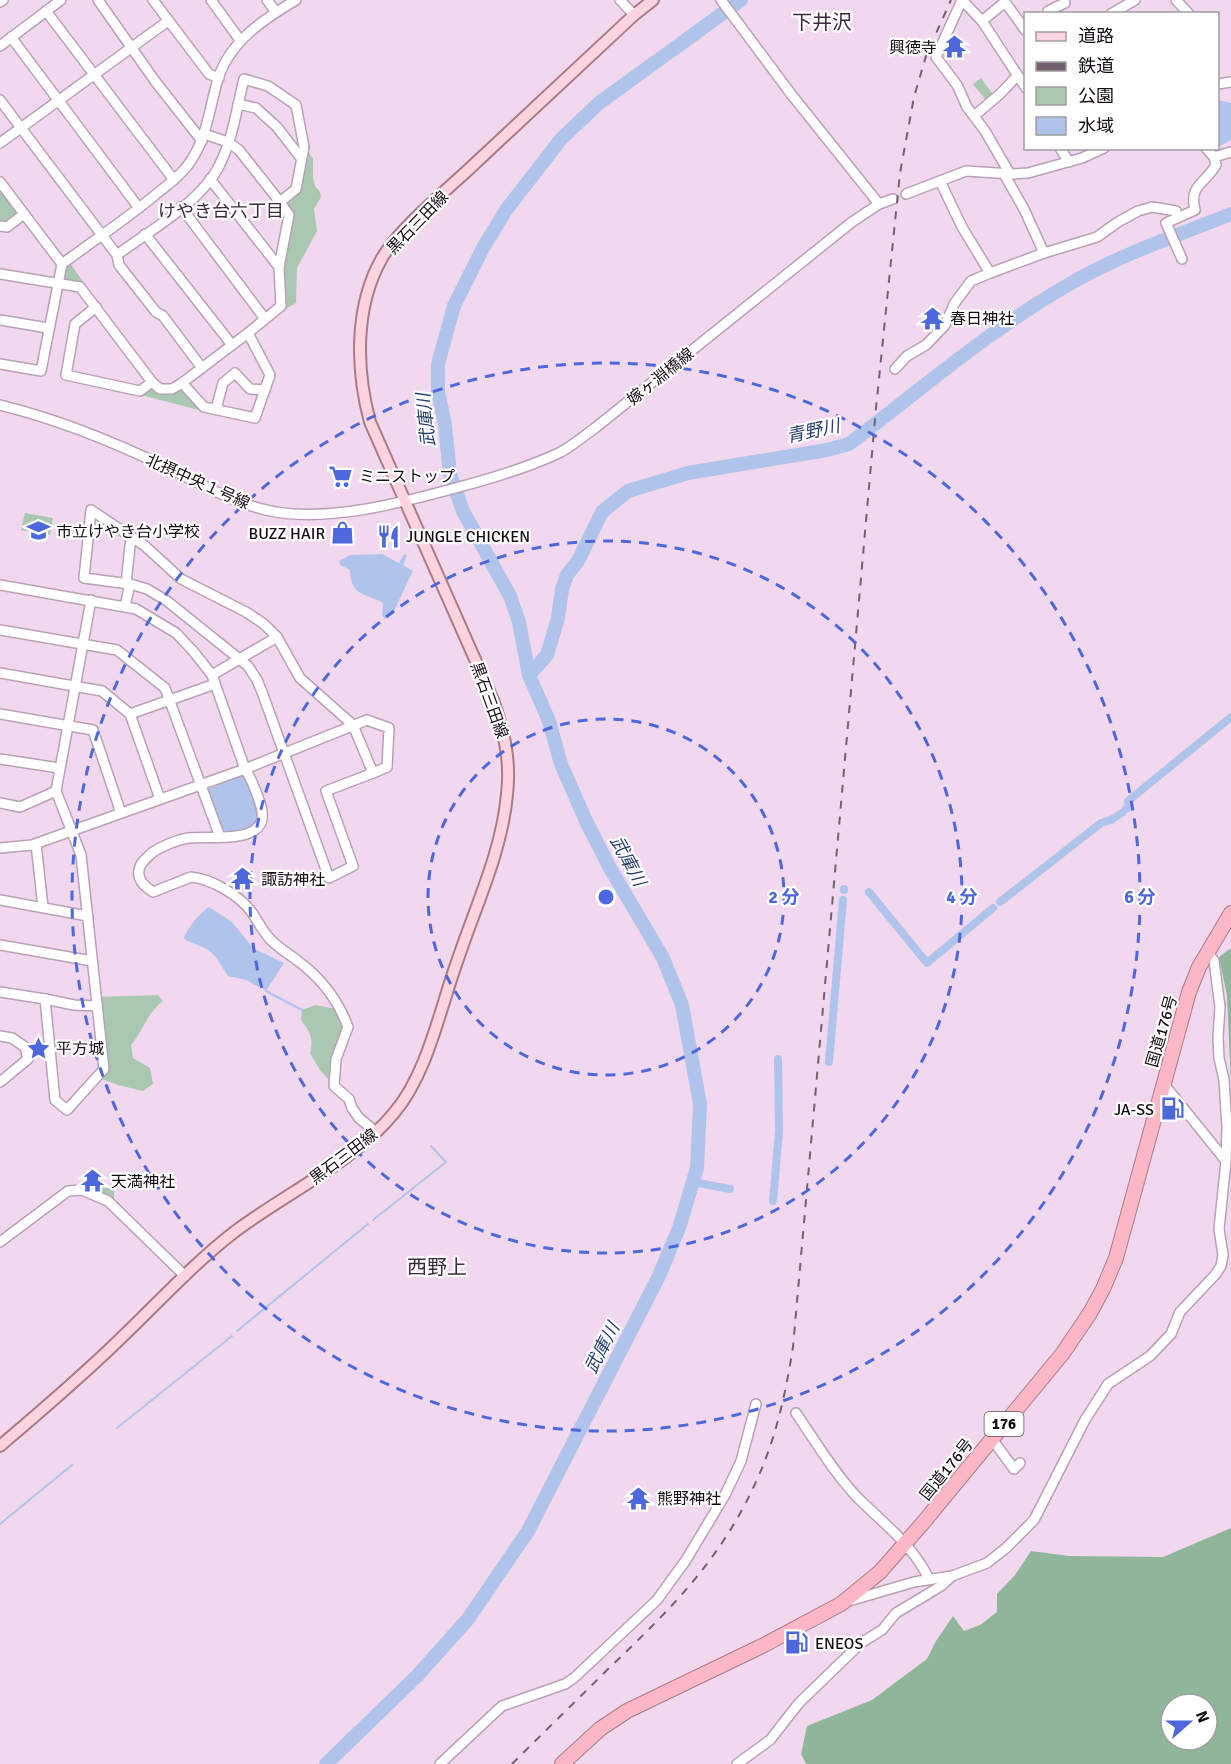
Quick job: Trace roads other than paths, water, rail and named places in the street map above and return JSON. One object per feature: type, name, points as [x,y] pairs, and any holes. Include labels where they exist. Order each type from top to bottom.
[{"type":"highway","name":"国道176号","points":[[565,1763],[600,1729],[627,1711],[841,1604],[880,1572],[1064,1353],[1103,1289],[1116,1258],[1189,992],[1208,952],[1231,913]]},
{"type":"main road","name":"黒石三田線","points":[[0,1446],[118,1342],[185,1276],[234,1233],[328,1169],[376,1132],[396,1112],[421,1066],[489,872],[505,811],[508,792],[508,755],[503,728],[493,700],[410,501],[370,422],[361,379],[360,355],[365,304],[382,258],[396,240],[634,15],[653,0]]},
{"type":"street","points":[[0,46],[61,0]]},
{"type":"street","points":[[0,274],[80,287],[152,382],[160,389],[172,389],[182,383],[281,306],[279,267],[289,215],[239,150],[228,142],[203,137],[98,0]]},
{"type":"street","points":[[153,0],[209,74],[219,78]]},
{"type":"street","points":[[211,0],[240,40]]},
{"type":"street","points":[[267,0],[276,12]]},
{"type":"street","points":[[0,364],[40,371],[62,264],[139,208],[174,180],[189,164],[203,137],[219,78],[228,56],[240,40],[276,12],[296,0]]},
{"type":"street","points":[[620,0],[634,15]]},
{"type":"street","points":[[721,0],[791,94],[879,204]]},
{"type":"street","points":[[1024,85],[982,21],[962,0],[936,57],[957,85],[967,107],[1007,174],[1044,253]]},
{"type":"street","points":[[1046,0],[1048,12],[1065,3]]},
{"type":"street","points":[[1114,12],[1135,0]]},
{"type":"street","points":[[1176,0],[1187,12]]},
{"type":"street","points":[[982,21],[1005,2],[1024,28]]},
{"type":"street","points":[[46,11],[174,180]]},
{"type":"street","points":[[0,143],[168,21]]},
{"type":"street","points":[[10,38],[139,208]]},
{"type":"street","points":[[974,116],[1000,94],[1017,75]]},
{"type":"street","points":[[117,255],[197,194],[210,179],[220,165],[228,142],[244,79],[268,86],[297,105],[304,147],[296,189],[280,202]]},
{"type":"street","points":[[0,100],[102,234],[117,255],[119,265],[156,312],[163,316],[202,368]]},
{"type":"street","points":[[238,104],[256,108],[277,128],[301,158]]},
{"type":"street","points":[[1061,150],[1068,162]]},
{"type":"street","points":[[906,194],[966,171],[1028,173],[1068,162],[1099,150]]},
{"type":"street","points":[[1182,259],[1166,223],[1196,210],[1192,196],[1194,191],[1211,175],[1216,165],[1208,150]]},
{"type":"street","points":[[1214,158],[1231,152]]},
{"type":"street","points":[[210,179],[279,267]]},
{"type":"street","points":[[940,181],[962,227],[990,273]]},
{"type":"street","points":[[0,182],[62,264]]},
{"type":"street","name":"嫁ヶ淵橋線","points":[[410,501],[507,474],[562,451],[595,428],[852,222],[879,204],[893,199]]},
{"type":"street","points":[[181,207],[265,319]]},
{"type":"street","points":[[895,369],[907,356],[926,345],[945,325],[958,298],[970,281],[1044,253],[1097,237],[1138,211],[1152,207],[1176,211]]},
{"type":"street","points":[[0,226],[7,227],[24,214]]},
{"type":"street","points":[[145,234],[232,345]]},
{"type":"street","points":[[96,307],[75,324],[66,375],[140,391],[152,382]]},
{"type":"street","points":[[0,320],[48,328]]},
{"type":"street","points":[[182,383],[204,407],[255,418],[270,375],[248,333]]},
{"type":"street","points":[[216,409],[223,383],[236,373],[250,388],[265,390]]},
{"type":"street","name":"北摂中央１号線","points":[[0,405],[34,413],[105,439],[240,501],[265,510],[314,514],[410,501]]},
{"type":"street","points":[[0,848],[36,844],[245,769],[283,753],[354,725],[368,720],[389,729],[387,766],[373,772],[326,791],[353,866],[329,878],[283,753],[257,680],[240,659],[167,601],[147,589],[84,578],[91,510],[160,558],[181,579],[246,612],[264,624],[277,637],[300,678],[354,725],[373,772]]},
{"type":"street","points":[[125,606],[131,536]]},
{"type":"street","points":[[0,585],[136,609],[176,633],[193,651],[213,679],[245,769],[261,805],[263,813],[261,820],[253,832],[246,835],[184,839],[158,849],[141,864],[138,871],[140,881],[153,892],[190,877],[227,890],[248,907],[269,939],[300,962],[327,989],[342,1010],[348,1027],[336,1059],[334,1086],[349,1099],[352,1108],[360,1118],[376,1132]]},
{"type":"street","points":[[45,999],[55,1100],[67,1110],[104,1069],[81,855],[56,792],[91,600]]},
{"type":"street","points":[[0,630],[117,650],[165,688],[220,837]]},
{"type":"street","points":[[130,714],[169,700],[213,679],[240,659],[277,637]]},
{"type":"street","points":[[0,673],[102,692],[130,714],[160,799]]},
{"type":"street","points":[[0,714],[93,730],[121,813]]},
{"type":"street","points":[[0,759],[59,768]]},
{"type":"street","points":[[0,803],[20,807],[56,792]]},
{"type":"street","points":[[36,844],[43,908]]},
{"type":"street","points":[[0,900],[88,916]]},
{"type":"street","points":[[0,945],[92,961]]},
{"type":"street","points":[[841,1604],[930,1579],[952,1576],[987,1563],[1006,1548],[1034,1520],[1085,1420],[1108,1384],[1150,1356],[1171,1334],[1180,1312],[1221,1266],[1219,1229],[1226,1161],[1224,1080],[1219,1058],[1220,1007],[1214,961],[1208,952]]},
{"type":"street","points":[[0,992],[74,1005],[97,1005]]},
{"type":"street","points":[[0,1036],[12,1038],[25,1047],[28,1059],[0,1082]]},
{"type":"street","points":[[1163,1083],[1226,1161]]},
{"type":"street","points":[[0,1242],[68,1191],[82,1190],[108,1201],[185,1276]]},
{"type":"street","points":[[440,1764],[502,1706],[565,1684],[574,1678],[657,1600],[686,1560],[724,1495],[741,1461],[756,1404]]},
{"type":"street","points":[[796,1413],[825,1457],[855,1495],[906,1543],[930,1579]]},
{"type":"street","points":[[992,1439],[1014,1469],[1020,1463]]},
{"type":"street","points":[[737,1764],[770,1740],[799,1703],[861,1643],[882,1630],[896,1613],[941,1586],[952,1576]]},
{"type":"water","points":[[1219,100],[1231,103],[1231,140],[1219,146]]},
{"type":"water","points":[[382,554],[399,563],[404,554],[407,555],[403,565],[413,571],[392,615],[385,619],[382,615],[383,603],[356,589],[350,570],[340,565],[339,561],[350,555]]},
{"type":"water","points":[[243,775],[248,778],[258,810],[258,818],[249,830],[223,834],[206,790]]},
{"type":"water","points":[[209,907],[232,922],[253,948],[284,963],[266,991],[262,984],[259,987],[246,980],[228,976],[215,956],[207,949],[185,940],[184,937],[192,924]]},
{"type":"waterway","name":"武庫川","points":[[326,1764],[417,1676],[468,1619],[528,1531],[659,1276],[679,1228],[697,1168],[700,1104],[682,1005],[663,958],[610,868],[586,821],[561,764],[549,721],[529,675],[519,622],[510,596],[463,511],[450,474],[445,425],[438,391],[438,364],[454,306],[483,248],[506,210],[561,139],[599,103],[741,0]]},
{"type":"waterway","name":"青野川","points":[[529,675],[547,655],[567,575],[578,561],[602,512],[628,491],[688,473],[827,450],[849,444],[959,358],[1045,299],[1113,262],[1231,214]]},
{"type":"waterway","points":[[1126,809],[1129,806],[1128,801],[1231,717]]},
{"type":"waterway","points":[[1000,902],[1101,823],[1122,813]]},
{"type":"waterway","points":[[869,892],[927,963],[993,908]]},
{"type":"waterway","points":[[829,1062],[843,900]]},
{"type":"waterway","points":[[266,991],[302,1010]]},
{"type":"waterway","points":[[773,1201],[779,1131],[778,1059]]},
{"type":"waterway","points":[[373,1220],[446,1162],[431,1146]]},
{"type":"waterway","points":[[693,1182],[730,1189]]},
{"type":"waterway","points":[[237,1331],[368,1224]]},
{"type":"waterway","points":[[117,1428],[232,1336]]},
{"type":"waterway","points":[[0,1524],[72,1465]]},
{"type":"railway","points":[[512,1764],[652,1626],[712,1557],[745,1505],[771,1444],[780,1412],[793,1347],[876,408],[900,173],[914,97],[926,56],[951,0]]},
{"type":"place","name":"興徳寺","points":[[955,47]]},
{"type":"place","name":"春日神社","points":[[932,318]]},
{"type":"place","name":"ミニストップ","points":[[341,476]]},
{"type":"place","name":"市立けやき台小学校","points":[[38,531]]},
{"type":"place","name":"BUZZ HAIR","points":[[343,533]]},
{"type":"place","name":"JUNGLE CHICKEN","points":[[388,536]]},
{"type":"place","name":"諏訪神社","points":[[243,879]]},
{"type":"place","name":"平方城","points":[[38,1048]]},
{"type":"place","name":"JA-SS","points":[[1172,1109]]},
{"type":"place","name":"天満神社","points":[[93,1181]]},
{"type":"place","name":"熊野神社","points":[[639,1498]]},
{"type":"place","name":"ENEOS","points":[[797,1643]]},
{"type":"district","name":"下井沢","points":[[822,22]]},
{"type":"district","name":"けやき台六丁目","points":[[221,211]]},
{"type":"district","name":"西野上","points":[[437,1267]]}]
